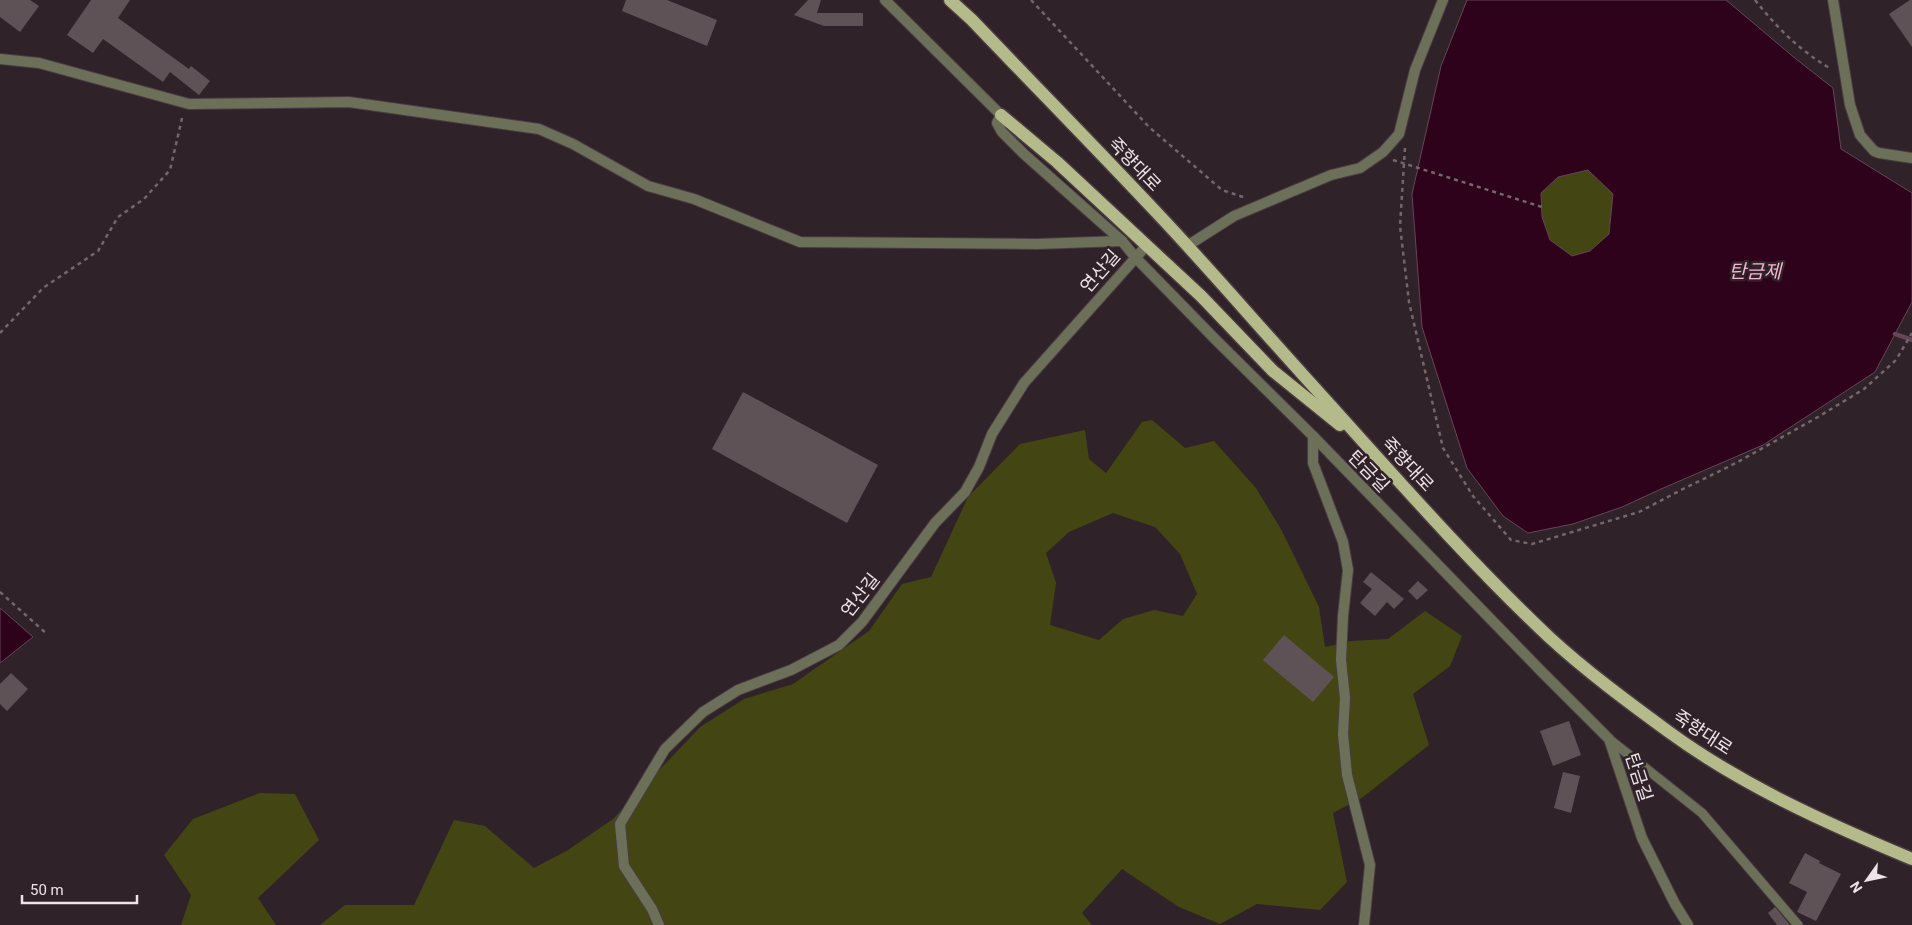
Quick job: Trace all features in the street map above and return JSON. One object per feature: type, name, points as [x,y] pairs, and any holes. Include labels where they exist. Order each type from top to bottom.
[{"type":"main road","name":"죽향대로","points":[[950,0],[979,27],[1187,246],[1370,449],[1496,585],[1550,638],[1589,671],[1672,735],[1749,782],[1837,828],[1912,860]]},
{"type":"main road","points":[[1001,115],[1057,162],[1201,296],[1273,372],[1370,449]]},
{"type":"street","points":[[884,0],[1001,115]]},
{"type":"street","points":[[1187,246],[1234,216],[1331,175],[1360,168],[1377,157],[1399,134],[1416,70],[1443,0]]},
{"type":"street","points":[[1833,0],[1850,105],[1860,135],[1874,151],[1912,158]]},
{"type":"street","points":[[0,59],[39,63],[186,103],[349,102],[539,129],[573,144],[648,186],[694,200],[800,242],[1037,244],[1122,241]]},
{"type":"street","name":"탄금길","points":[[1001,115],[997,123],[1002,132],[1122,241],[1135,257],[1216,340],[1313,436],[1609,739],[1642,838],[1675,904],[1688,925]]},
{"type":"street","name":"연산길","points":[[659,925],[652,909],[624,866],[620,824],[665,749],[703,712],[738,690],[791,670],[839,645],[862,622],[936,523],[965,492],[980,467],[992,434],[1024,383],[1147,245]]},
{"type":"street","points":[[1313,436],[1313,463],[1344,542],[1348,570],[1343,616],[1342,651],[1345,698],[1343,734],[1347,775],[1370,865],[1364,925]]},
{"type":"lane","points":[[1609,739],[1702,813],[1798,925]]},
{"type":"path","points":[[1031,0],[1149,127],[1222,190],[1264,204]]},
{"type":"path","points":[[1755,0],[1777,27],[1807,54],[1837,73]]},
{"type":"path","points":[[0,333],[43,288],[98,251],[118,217],[144,199],[170,170],[186,103]]},
{"type":"path","points":[[1406,141],[1403,161],[1400,226],[1409,302],[1443,448],[1473,496],[1511,540],[1532,544],[1639,512],[1683,488],[1736,464],[1864,389],[1896,360],[1912,333]]},
{"type":"path","points":[[1403,161],[1542,207]]},
{"type":"path","points":[[0,592],[47,634]]},
{"type":"green space","points":[[1588,170],[1613,194],[1609,234],[1590,251],[1572,256],[1550,240],[1542,217],[1541,193],[1558,177]]},
{"type":"green space","points":[[1152,420],[1185,448],[1214,441],[1256,488],[1282,531],[1319,607],[1325,647],[1351,641],[1388,639],[1425,611],[1462,636],[1450,666],[1413,694],[1429,745],[1363,797],[1333,813],[1347,882],[1320,910],[1257,904],[1220,924],[1179,907],[1122,869],[1082,913],[1092,925],[320,925],[345,905],[414,905],[454,820],[485,826],[534,868],[568,850],[613,819],[700,727],[744,699],[793,684],[869,631],[902,584],[931,577],[968,497],[1020,444],[1085,430],[1089,459],[1106,473],[1142,422]],"holes":[[[1113,513],[1155,527],[1180,554],[1197,594],[1183,616],[1154,610],[1123,619],[1099,640],[1050,625],[1056,583],[1046,553],[1069,532]]]},
{"type":"green space","points":[[260,793],[295,794],[319,840],[258,898],[276,925],[181,925],[191,895],[164,855],[193,819]]},
{"type":"water","name":"탄금제","points":[[1467,0],[1726,0],[1833,88],[1841,149],[1912,193],[1912,302],[1875,372],[1763,445],[1622,507],[1573,524],[1528,533],[1503,516],[1467,468],[1422,327],[1412,194],[1441,66]],"holes":[[[1588,170],[1613,194],[1609,234],[1590,251],[1572,256],[1550,240],[1542,217],[1541,193],[1558,177]]]},
{"type":"water","points":[[0,608],[33,637],[0,663]]},
{"type":"building","points":[[0,0],[30,0],[39,6],[20,32],[0,17]]},
{"type":"building","points":[[91,0],[130,0],[118,18],[189,69],[191,66],[210,81],[199,95],[170,72],[163,82],[103,39],[93,53],[67,35]]},
{"type":"building","points":[[626,0],[667,0],[717,20],[707,46],[622,11]]},
{"type":"building","points":[[808,0],[821,0],[817,13],[863,13],[863,26],[824,26],[794,15]]},
{"type":"building","points":[[1912,0],[1912,47],[1889,14]]},
{"type":"building","points":[[743,392],[878,465],[847,523],[712,449]]},
{"type":"building","points":[[1371,572],[1404,599],[1394,609],[1387,602],[1375,616],[1360,603],[1372,589],[1363,582]]},
{"type":"building","points":[[1418,581],[1428,590],[1417,600],[1408,591]]},
{"type":"building","points":[[1284,635],[1334,677],[1313,702],[1263,660]]},
{"type":"building","points":[[11,673],[28,689],[7,711],[0,704],[0,684]]},
{"type":"building","points":[[1569,721],[1581,755],[1553,766],[1540,731]]},
{"type":"building","points":[[1563,772],[1580,776],[1571,813],[1554,808]]},
{"type":"building","points":[[1805,853],[1820,861],[1819,863],[1841,874],[1816,921],[1797,912],[1807,892],[1789,883]]},
{"type":"building","points":[[1775,907],[1790,925],[1777,925],[1768,913]]},
{"type":"waterway","points":[[1895,334],[1912,340]]}]
